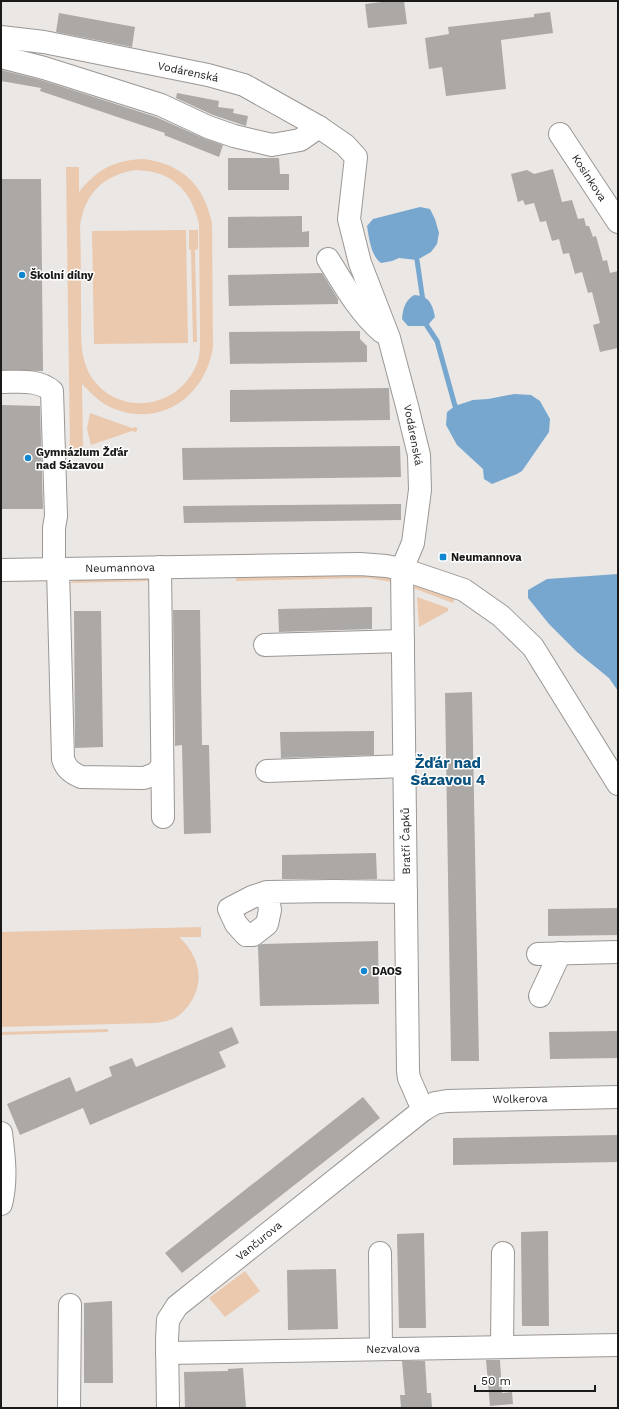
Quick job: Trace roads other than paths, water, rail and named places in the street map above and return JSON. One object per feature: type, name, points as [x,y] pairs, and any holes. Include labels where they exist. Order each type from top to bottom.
[{"type":"street","name":"Vodárenská","points":[[1,37],[44,42],[208,75],[244,85],[319,128],[345,146],[356,156],[349,220],[360,263],[389,338],[419,455],[420,490],[413,543],[402,569]]},
{"type":"street","points":[[1,57],[44,68],[161,105],[208,127],[228,134],[272,145],[300,140],[319,128]]},
{"type":"street","name":"Kosinkova","points":[[560,134],[618,222]]},
{"type":"street","points":[[328,259],[366,316],[389,338]]},
{"type":"street","points":[[1,382],[35,383],[46,385],[52,391],[56,516],[54,528],[62,759],[72,773],[81,777],[144,778],[155,774],[162,767]]},
{"type":"street","name":"Neumannova","points":[[1,570],[360,564],[402,569],[464,590],[501,616],[532,647],[618,784]]},
{"type":"street","points":[[160,567],[163,817]]},
{"type":"street","name":"Bratří Čapků","points":[[402,569],[409,1078],[423,1110]]},
{"type":"street","points":[[265,645],[403,641]]},
{"type":"street","points":[[267,771],[405,766]]},
{"type":"street","points":[[267,892],[406,892]]},
{"type":"street","points":[[538,954],[618,952]]},
{"type":"street","points":[[540,996],[560,953]]},
{"type":"street","name":"Wolkerova","points":[[423,1110],[435,1103],[447,1101],[618,1097]]},
{"type":"street","name":"Vančurova","points":[[168,1408],[168,1320],[177,1306],[423,1110]]},
{"type":"street","points":[[1,1133],[5,1189],[1,1204]]},
{"type":"street","points":[[502,1252],[502,1347]]},
{"type":"street","points":[[380,1253],[381,1349]]},
{"type":"street","points":[[69,1408],[70,1305]]},
{"type":"street","name":"Nezvalova","points":[[167,1354],[618,1345]]},
{"type":"water","points":[[420,207],[430,209],[435,219],[439,233],[437,244],[431,252],[417,260],[399,258],[381,263],[373,251],[367,226],[373,219]]},
{"type":"water","points":[[414,295],[423,297],[429,301],[433,308],[435,317],[427,326],[408,326],[402,319],[405,305]]},
{"type":"water","points":[[514,394],[531,395],[540,401],[550,419],[549,432],[522,471],[492,484],[484,479],[483,469],[457,445],[446,425],[447,412],[455,406],[473,400]]},
{"type":"water","points":[[618,574],[618,691],[609,678],[577,652],[549,624],[528,598],[528,590],[547,579]]},
{"type":"waterway","points":[[417,260],[423,301]]},
{"type":"waterway","points":[[426,320],[427,326],[437,341],[455,406],[461,409]]},
{"type":"place","name":"Školní dílny","points":[[22,275]]},
{"type":"place","name":"Gymnázium Žďár nad Sázavou","points":[[28,458]]},
{"type":"place","name":"Neumannova","points":[[443,557]]},
{"type":"place","name":"DAOS","points":[[364,971]]},
{"type":"district","name":"Žďár nad Sázavou 4","points":[[448,772]]}]
